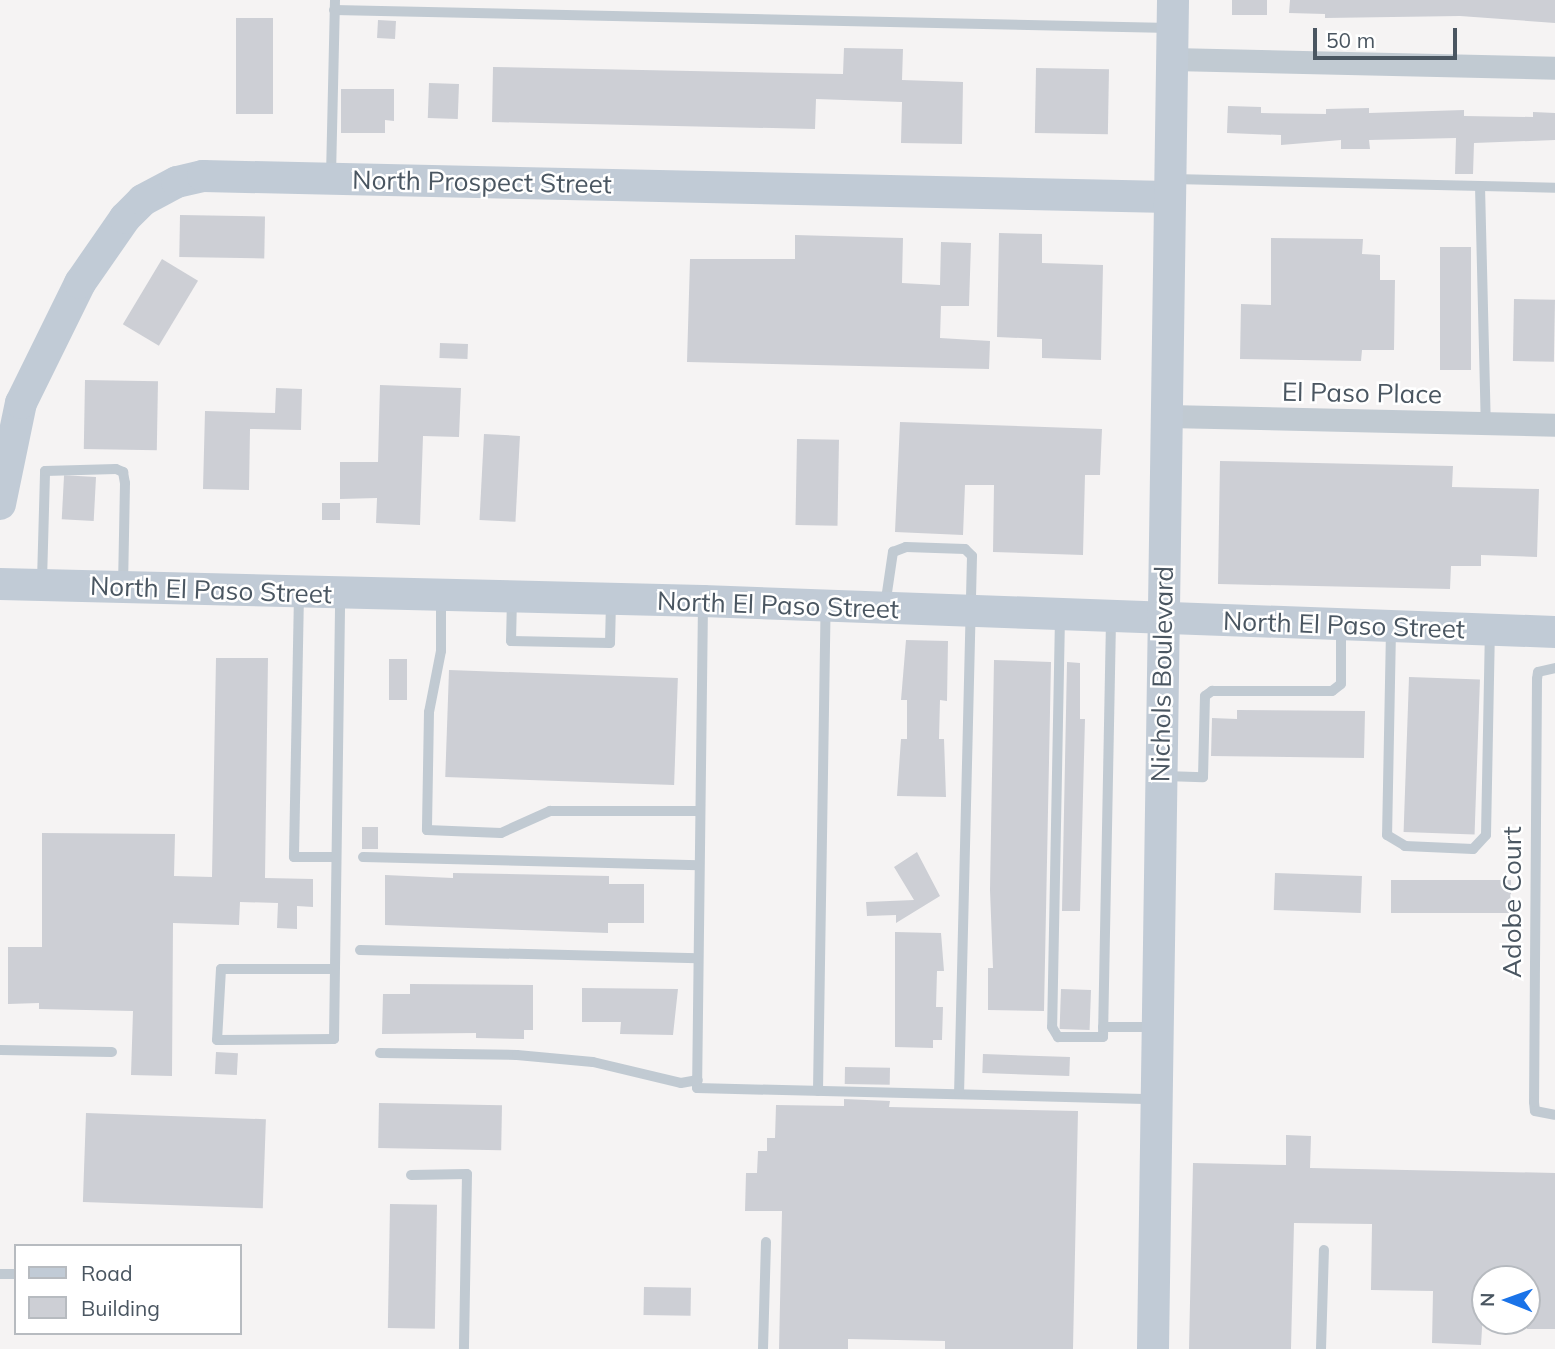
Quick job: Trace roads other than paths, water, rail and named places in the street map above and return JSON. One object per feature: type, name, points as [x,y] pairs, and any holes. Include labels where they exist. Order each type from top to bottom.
[{"type":"street","name":"Nichols Boulevard","points":[[1153,1349],[1172,14]]},
{"type":"street","points":[[1172,59],[1555,68]]},
{"type":"street","name":"North Prospect Street","points":[[0,504],[18,415],[37,362],[87,272],[143,200],[177,182],[204,176],[1169,188]]},
{"type":"street","name":"El Paso Place","points":[[1168,416],[1555,425]]},
{"type":"street","name":"North El Paso Street","points":[[0,584],[512,598],[704,600],[826,604],[884,610],[970,609],[1111,617],[1555,632]]},
{"type":"lane","points":[[331,179],[335,5],[1172,14]]},
{"type":"lane","points":[[1480,186],[1486,424]]},
{"type":"lane","points":[[1169,188],[1555,188]]},
{"type":"lane","points":[[42,585],[45,471],[116,469],[122,472],[125,483],[122,587]]},
{"type":"lane","points":[[884,610],[892,552],[906,547],[965,549],[972,556],[959,1094]]},
{"type":"lane","points":[[299,593],[294,857],[336,857]]},
{"type":"lane","points":[[334,969],[221,969],[217,1040],[334,1039],[340,594]]},
{"type":"lane","points":[[441,596],[441,651],[429,712],[427,831],[501,832],[550,811],[699,811]]},
{"type":"lane","points":[[512,598],[511,641],[610,643],[611,599]]},
{"type":"lane","points":[[704,600],[697,1088],[1156,1099]]},
{"type":"lane","points":[[818,1091],[826,604]]},
{"type":"lane","points":[[1060,614],[1052,1027],[1058,1037],[1103,1037],[1111,617]]},
{"type":"lane","points":[[1160,776],[1203,777],[1205,696],[1212,691],[1332,691],[1340,684],[1341,625]]},
{"type":"lane","points":[[1391,627],[1387,835],[1405,846],[1473,849],[1486,835],[1490,630]]},
{"type":"lane","name":"Adobe Court","points":[[1555,668],[1538,672],[1534,1102],[1535,1111],[1555,1115]]},
{"type":"lane","points":[[363,857],[699,865]]},
{"type":"lane","points":[[359,950],[698,958]]},
{"type":"lane","points":[[1103,1027],[1157,1027]]},
{"type":"lane","points":[[0,1051],[112,1052]]},
{"type":"lane","points":[[380,1053],[568,1059],[681,1083],[698,1080]]},
{"type":"lane","points":[[411,1175],[467,1174],[464,1349]]},
{"type":"lane","points":[[763,1349],[766,1242]]},
{"type":"lane","points":[[1321,1349],[1324,1250]]}]
